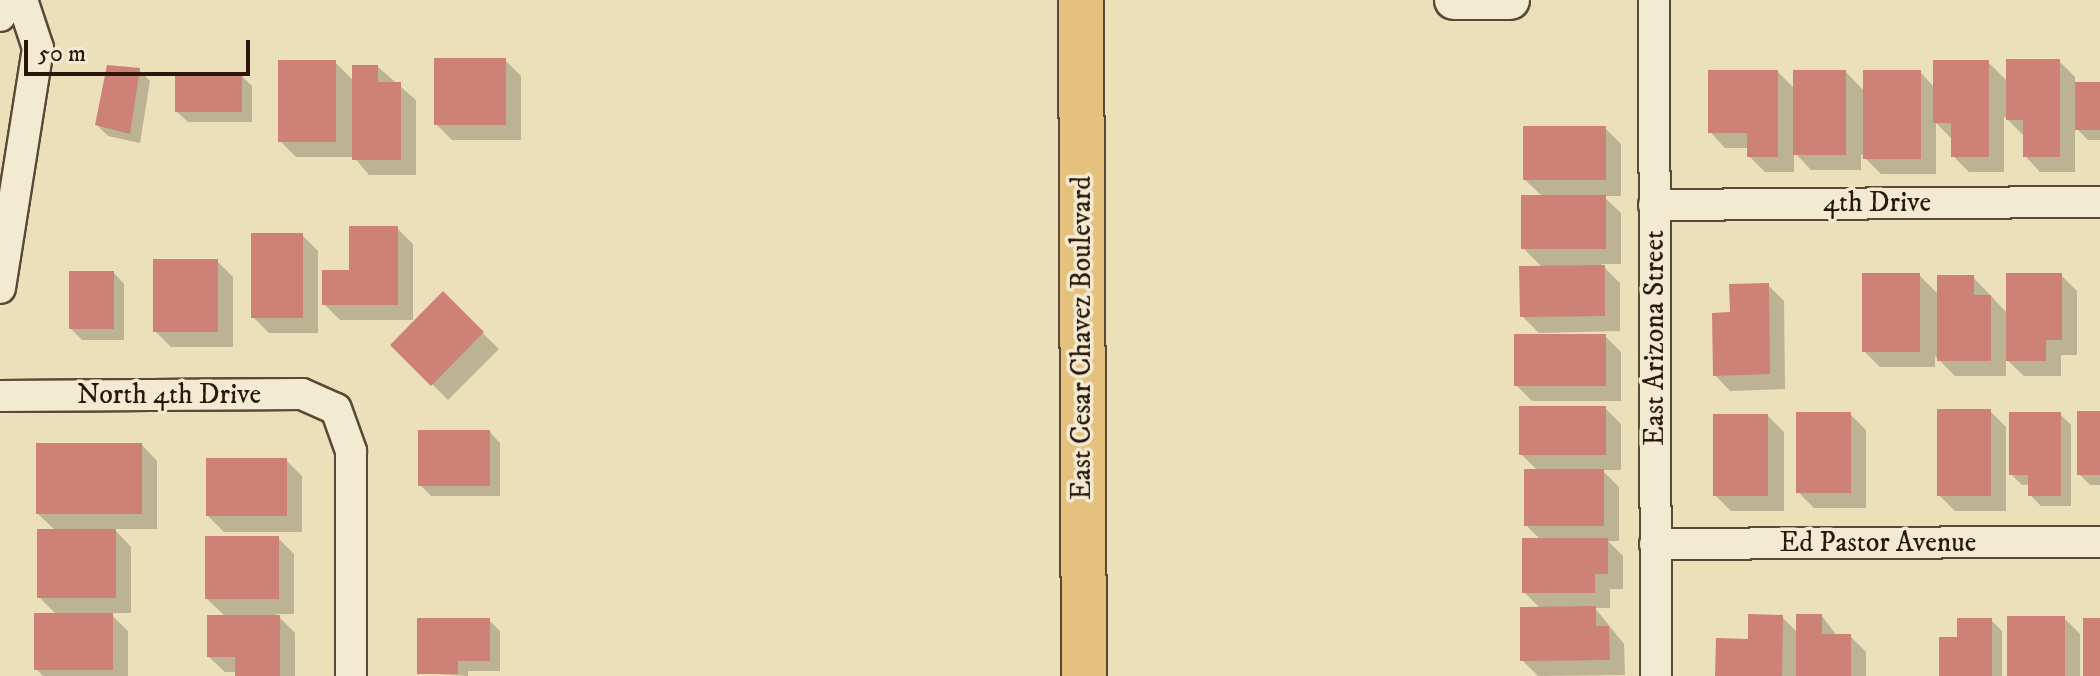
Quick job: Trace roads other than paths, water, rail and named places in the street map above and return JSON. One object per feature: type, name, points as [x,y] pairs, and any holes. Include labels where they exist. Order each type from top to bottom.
[{"type":"highway","name":"East Cesar Chavez Boulevard","points":[[1081,0],[1084,676]]},
{"type":"street","points":[[0,16],[10,0]]},
{"type":"street","points":[[0,288],[38,48],[22,0]]},
{"type":"street","points":[[1454,0],[1510,0]]},
{"type":"street","name":"East Arizona Street","points":[[1654,0],[1656,676]]},
{"type":"street","name":"4th Drive","points":[[1654,205],[2100,202]]},
{"type":"street","name":"North 4th Drive","points":[[0,396],[302,394],[336,409],[351,451],[351,676]]},
{"type":"street","name":"Ed Pastor Avenue","points":[[1655,544],[2100,542]]}]
